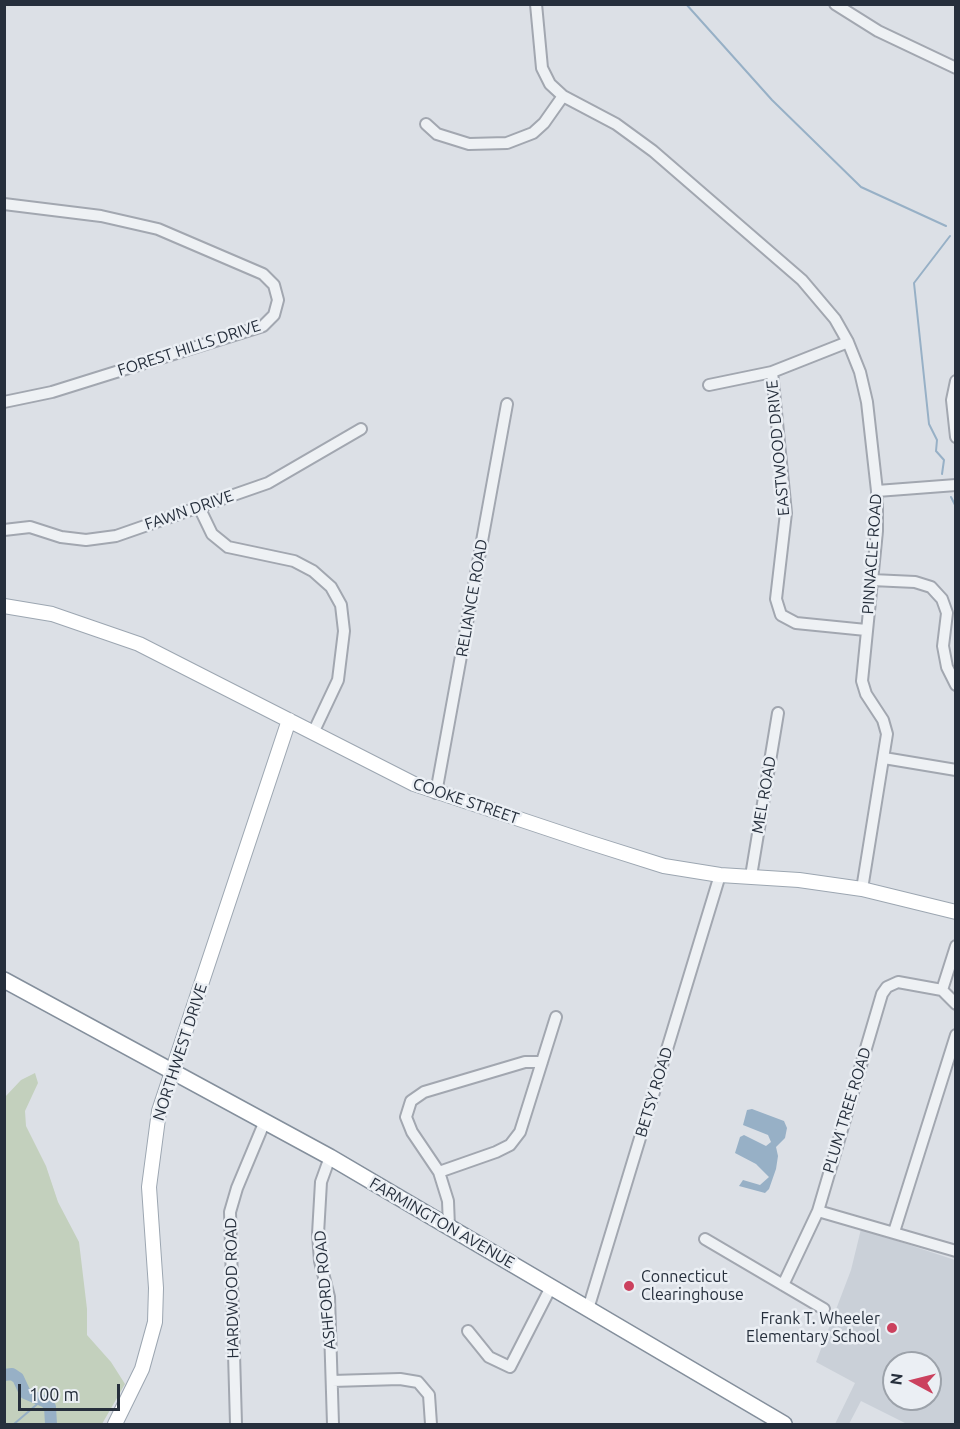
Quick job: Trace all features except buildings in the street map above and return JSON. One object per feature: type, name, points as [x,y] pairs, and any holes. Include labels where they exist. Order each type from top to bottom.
[{"type":"highway","name":"FARMINGTON AVENUE","points":[[4,980],[174,1070],[330,1157],[784,1425]]},
{"type":"main road","name":"COOKE STREET","points":[[4,606],[60,617],[139,644],[384,770],[436,793],[664,866],[720,875],[751,876],[862,889],[956,912]]},
{"type":"main road","name":"NORTHWEST DRIVE","points":[[115,1425],[142,1369],[152,1338],[156,1305],[149,1216],[150,1165],[159,1111],[288,720]]},
{"type":"street","points":[[426,124],[438,134],[469,144],[507,143],[533,133],[544,123],[563,96],[550,84],[542,68],[536,4]]},
{"type":"street","points":[[835,4],[878,31],[956,68]]},
{"type":"street","name":"PINNACLE ROAD","points":[[563,96],[616,124],[653,151],[739,225],[802,280],[825,306],[848,342],[867,402],[877,491],[872,580],[862,681],[866,694],[879,712],[885,727],[885,758],[862,889]]},
{"type":"street","name":"FOREST HILLS DRIVE","points":[[4,204],[105,217],[158,229],[263,274],[274,285],[278,300],[274,315],[262,326],[52,392],[4,402]]},
{"type":"street","points":[[709,385],[772,372],[848,342]]},
{"type":"street","name":"EASTWOOD DRIVE","points":[[772,372],[786,513],[776,599],[781,615],[796,623],[866,630]]},
{"type":"street","points":[[956,381],[952,400],[956,436]]},
{"type":"street","name":"RELIANCE ROAD","points":[[436,793],[507,404]]},
{"type":"street","name":"FAWN DRIVE","points":[[4,530],[30,527],[61,537],[86,540],[116,536],[268,483],[361,429]]},
{"type":"street","points":[[877,491],[956,485]]},
{"type":"street","points":[[199,507],[212,534],[228,547],[294,561],[313,571],[332,587],[344,618],[342,651],[333,696],[314,733]]},
{"type":"street","points":[[872,580],[915,582],[931,587],[942,599],[947,613],[943,646],[947,667],[956,685]]},
{"type":"street","name":"MEL ROAD","points":[[751,876],[778,713]]},
{"type":"street","points":[[885,758],[956,770]]},
{"type":"street","name":"BETSY ROAD","points":[[588,1308],[720,875]]},
{"type":"street","points":[[956,946],[942,990],[956,1004]]},
{"type":"street","name":"PLUM TREE ROAD","points":[[783,1285],[818,1211],[882,994],[887,987],[898,982],[942,990]]},
{"type":"street","points":[[439,1172],[510,1145],[520,1132],[556,1017]]},
{"type":"street","points":[[894,1232],[956,1035]]},
{"type":"street","points":[[450,1227],[448,1201],[439,1172],[412,1132],[406,1117],[411,1101],[424,1092],[525,1062],[542,1062]]},
{"type":"street","name":"HARDWOOD ROAD","points":[[236,1425],[231,1212],[234,1194],[265,1121]]},
{"type":"street","name":"ASHFORD ROAD","points":[[330,1157],[321,1182],[318,1234],[320,1261],[328,1297],[333,1425]]},
{"type":"street","points":[[818,1211],[956,1251]]},
{"type":"street","points":[[705,1239],[824,1309]]},
{"type":"street","points":[[468,1330],[489,1357],[510,1368],[551,1287]]},
{"type":"street","points":[[332,1381],[400,1379],[418,1382],[429,1395],[431,1425]]},
{"type":"shaded area","name":"Frank T. Wheeler Elementary School","points":[[861,1229],[955,1260],[955,1424],[907,1424],[861,1401],[849,1424],[835,1424],[855,1383],[816,1362],[851,1270]]},
{"type":"green space","points":[[35,1073],[38,1083],[25,1111],[26,1126],[46,1166],[58,1202],[79,1242],[87,1309],[87,1335],[111,1362],[125,1384],[102,1424],[5,1424],[5,1097],[21,1080]]},
{"type":"water","points":[[752,1109],[784,1121],[787,1128],[785,1138],[776,1147],[778,1156],[776,1169],[769,1189],[765,1193],[739,1186],[743,1180],[760,1185],[769,1177],[756,1164],[735,1153],[740,1137],[744,1135],[766,1146],[771,1142],[768,1135],[743,1125],[747,1110]]},
{"type":"waterway","points":[[686,4],[772,100],[861,187],[946,226]]},
{"type":"waterway","points":[[942,474],[944,460],[936,451],[937,440],[929,424],[914,283],[950,236]]},
{"type":"waterway","points":[[951,497],[956,507]]},
{"type":"waterway","points":[[4,1375],[12,1374],[18,1378],[25,1393],[46,1402],[50,1407],[51,1424]]},
{"type":"waterway","points":[[14,1424],[42,1400]]},
{"type":"place","name":"Connecticut Clearinghouse","points":[[629,1286]]},
{"type":"place","name":"Frank T. Wheeler Elementary School","points":[[892,1328]]}]
